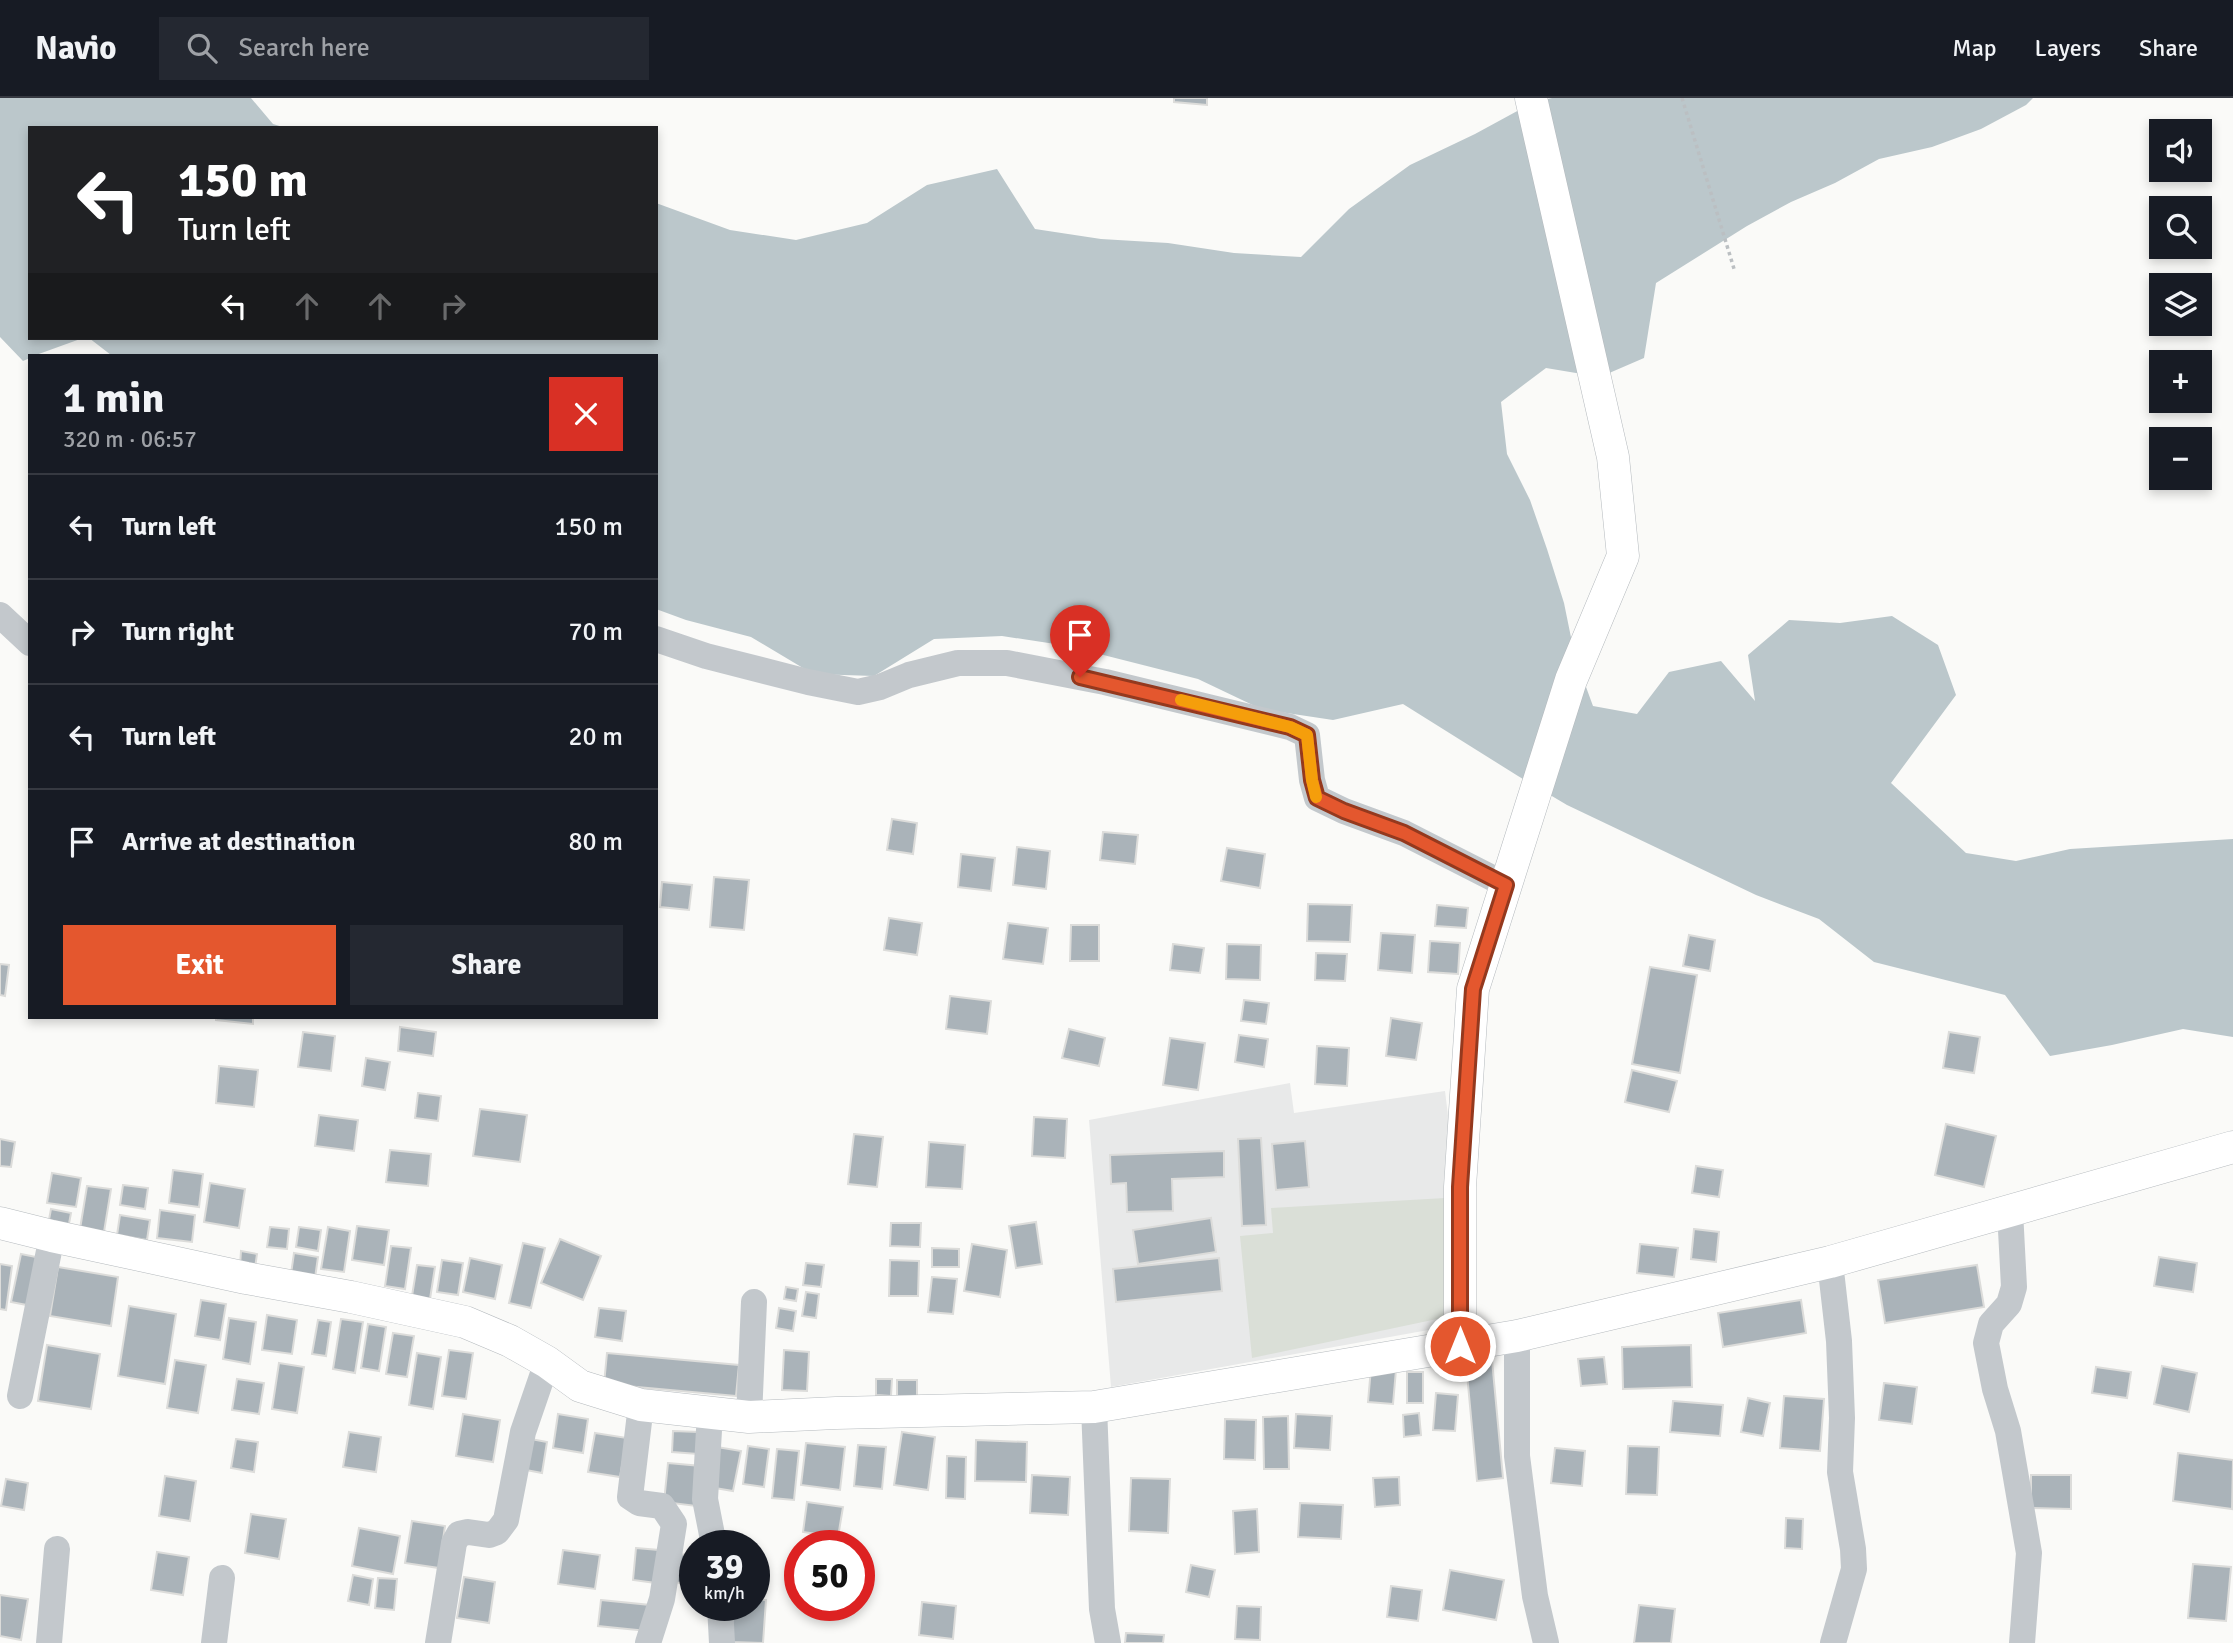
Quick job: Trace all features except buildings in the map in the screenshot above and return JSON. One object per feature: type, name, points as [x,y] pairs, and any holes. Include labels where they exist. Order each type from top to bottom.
[{"type":"main road","points":[[1460,1346],[1460,1187],[1473,989],[1571,680],[1623,556],[1613,457],[1531,98]]},
{"type":"main road","points":[[0,1223],[465,1322],[510,1341],[547,1362],[580,1386],[641,1405],[749,1417],[1094,1407],[1517,1336],[1830,1262],[2233,1147]]},
{"type":"street","points":[[0,615],[28,641]]},
{"type":"street","points":[[658,640],[706,656],[858,692],[880,687],[909,675],[958,663],[1007,663],[1105,682],[1290,727],[1307,735],[1312,780],[1317,798],[1404,833],[1506,885]]},
{"type":"street","points":[[2010,1211],[2014,1287],[2009,1304],[1991,1324],[1986,1343],[1995,1389],[2008,1431],[2029,1553],[2022,1643]]},
{"type":"street","points":[[20,1396],[52,1236]]},
{"type":"street","points":[[1830,1262],[1839,1341],[1842,1418],[1840,1472],[1854,1569],[1833,1643]]},
{"type":"street","points":[[749,1417],[754,1302]]},
{"type":"street","points":[[1517,1336],[1517,1456],[1535,1596],[1546,1643]]},
{"type":"street","points":[[438,1643],[454,1543],[458,1534],[468,1532],[489,1535],[497,1532],[506,1520],[523,1432],[547,1362]]},
{"type":"street","points":[[641,1405],[630,1497],[639,1503],[662,1506],[674,1524],[662,1599],[648,1643]]},
{"type":"street","points":[[1094,1407],[1102,1609],[1108,1643]]},
{"type":"street","points":[[710,1413],[705,1499],[711,1530]]},
{"type":"street","points":[[49,1643],[57,1549]]},
{"type":"street","points":[[214,1643],[222,1578]]},
{"type":"street","points":[[721,1621],[722,1643]]},
{"type":"path","points":[[1682,98],[1735,272]]},
{"type":"shaded area","points":[[0,98],[251,98],[273,124],[280,126],[28,126],[28,340],[77,340],[39,354],[28,354],[28,359],[23,361],[0,337]]},
{"type":"shaded area","points":[[1552,98],[2033,98],[2026,105],[1981,129],[1932,147],[1879,159],[1835,183],[1791,202],[1656,283],[1644,358],[1600,377],[1546,368],[1501,402],[1507,454],[1530,500],[1547,549],[1564,603],[1575,657],[1593,706],[1637,714],[1669,672],[1721,661],[1755,701],[1748,655],[1789,620],[1840,623],[1892,616],[1938,645],[1956,695],[1891,783],[1966,853],[2016,861],[2070,849],[2233,839],[2233,1037],[2183,1029],[2050,1056],[2005,995],[1874,962],[1819,919],[1756,895],[1567,805],[1403,704],[1333,720],[1261,709],[1198,679],[1068,646],[1002,636],[934,639],[874,676],[813,674],[751,637],[658,610],[658,354],[110,354],[92,340],[658,340],[658,204],[730,230],[796,240],[867,223],[927,185],[997,169],[1035,229],[1234,253],[1301,257],[1349,209],[1410,165],[1534,102]]},
{"type":"shaded area","points":[[1290,1083],[1294,1113],[1445,1091],[1473,1322],[1111,1387],[1089,1120]]},
{"type":"shaded area","points":[[1445,1198],[1456,1315],[1252,1358],[1240,1236],[1273,1233],[1271,1208]]},
{"type":"slow traffic","points":[[1181,700],[1290,727],[1307,735],[1316,797]]},
{"type":"route","points":[[1080,677],[1290,727],[1307,735],[1312,780],[1317,798],[1404,833],[1506,885],[1473,989],[1460,1187],[1460,1346]]}]
